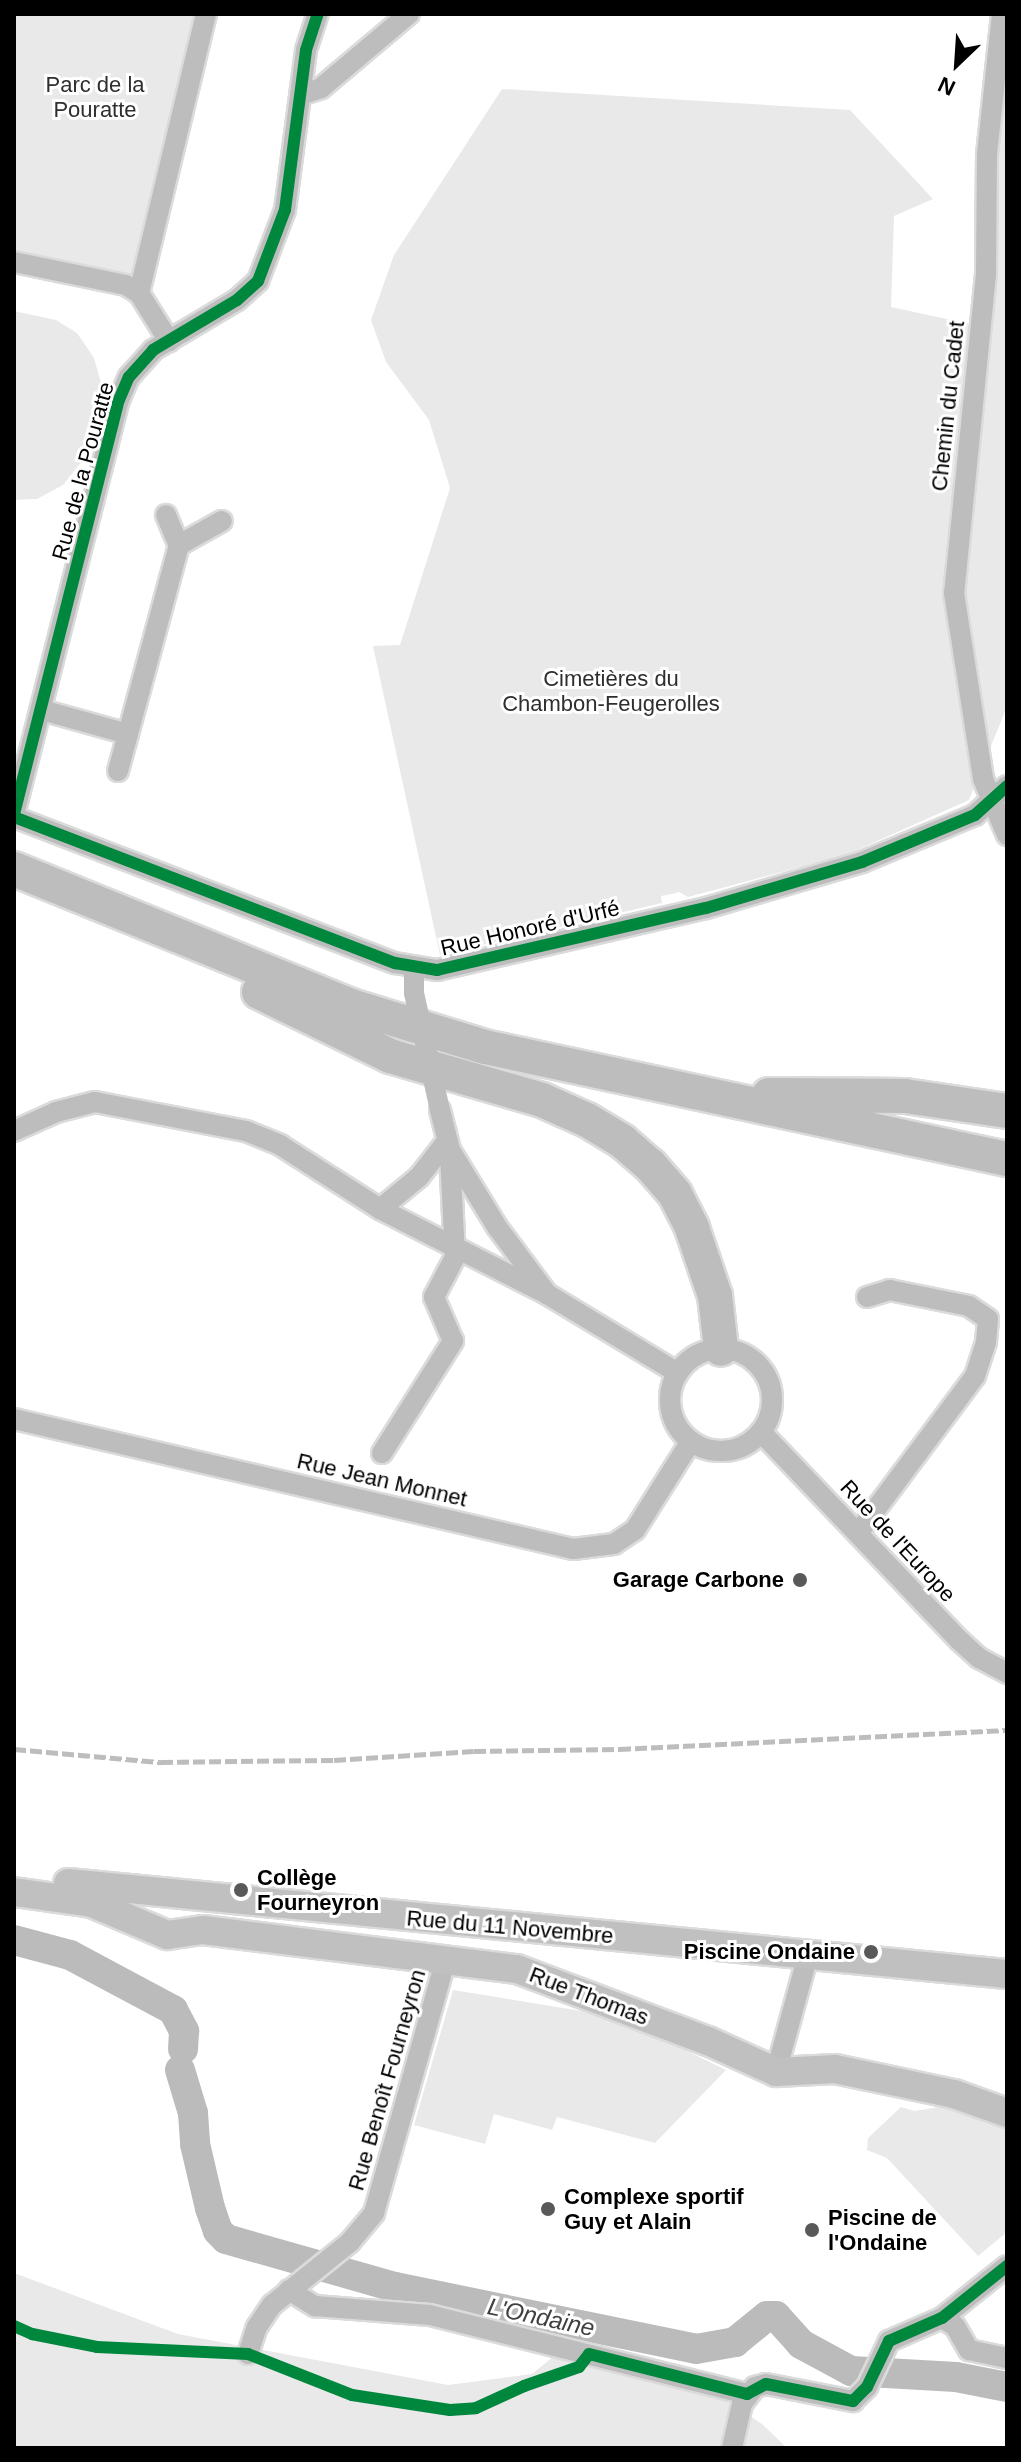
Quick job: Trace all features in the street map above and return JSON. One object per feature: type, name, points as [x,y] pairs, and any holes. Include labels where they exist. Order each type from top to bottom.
[{"type":"highway","points":[[14,869],[351,1006],[485,1047],[1007,1159]]},
{"type":"highway","points":[[14,893],[359,1032],[513,1076],[1007,1180]]},
{"type":"highway","points":[[259,992],[390,1056],[542,1100],[587,1120],[622,1141],[650,1165],[675,1194],[692,1228],[715,1296],[721,1349]]},
{"type":"highway","points":[[698,1094],[905,1096],[1007,1111]]},
{"type":"main road","name":"Rue du 11 Novembre","points":[[14,1879],[1007,1974]]},
{"type":"main road","name":"Rue Thomas","points":[[14,1892],[92,1903],[167,1935],[203,1930],[517,1969],[708,2041],[776,2072],[835,2069],[954,2094],[1007,2113]]},
{"type":"main road","points":[[158,1931],[153,1918],[156,1905],[169,1893]]},
{"type":"street","points":[[139,293],[206,14]]},
{"type":"street","name":"Rue de la Pouratte","points":[[14,815],[119,400],[140,363],[169,341],[237,300],[258,281],[285,210],[306,50],[318,14]]},
{"type":"street","points":[[300,95],[321,88],[409,14]]},
{"type":"street","name":"Chemin du Cadet","points":[[1002,14],[987,155],[985,289],[954,593],[983,779],[1000,793],[1007,835]]},
{"type":"street","points":[[14,262],[126,285],[139,293],[169,341]]},
{"type":"street","points":[[118,771],[179,545],[166,515]]},
{"type":"street","points":[[179,545],[222,521]]},
{"type":"street","points":[[42,710],[128,734]]},
{"type":"street","name":"Rue Honoré d'Urfé","points":[[14,815],[414,968],[437,970],[796,883],[862,862],[975,815],[1000,793]]},
{"type":"street","points":[[382,1453],[453,1341],[434,1297],[455,1257],[448,1146],[416,1005],[414,968]]},
{"type":"street","points":[[14,1131],[56,1112],[95,1102],[193,1118],[246,1131],[280,1145],[380,1209],[547,1294],[678,1373]]},
{"type":"street","points":[[380,1209],[419,1177],[448,1146]]},
{"type":"street","points":[[448,1146],[530,1273],[547,1294]]},
{"type":"street","points":[[858,1533],[975,1376],[986,1342],[988,1319],[969,1306],[890,1290],[867,1297]]},
{"type":"street","points":[[721,1349],[752,1359],[767,1378],[773,1402],[761,1432],[750,1443],[729,1450],[705,1449],[691,1441],[673,1417],[670,1402],[678,1373],[704,1352],[721,1349]]},
{"type":"street","name":"Rue Jean Monnet","points":[[14,1419],[573,1549],[614,1544],[635,1530],[691,1441]]},
{"type":"street","name":"Rue de l'Europe","points":[[761,1432],[959,1640],[979,1658],[1007,1673]]},
{"type":"street","points":[[776,2072],[808,1955]]},
{"type":"street","name":"Rue Benoît Fourneyron","points":[[248,2354],[264,2316],[296,2284],[366,2226],[374,2213],[446,1959]]},
{"type":"street","points":[[732,2448],[744,2399],[766,2384],[853,2401],[867,2387],[884,2346],[897,2337],[942,2318],[1007,2266]]},
{"type":"street","points":[[296,2284],[315,2306],[430,2315],[744,2399]]},
{"type":"street","points":[[942,2318],[955,2326],[969,2350],[1007,2358]]},
{"type":"green space","name":"Parc de la Pouratte","points":[[14,14],[200,14],[136,280],[14,257]]},
{"type":"green space","name":"Cimetières du Chambon-Feugerolles","points":[[1007,34],[1007,700],[969,800],[846,855],[688,897],[679,892],[661,896],[662,903],[440,955],[373,646],[400,645],[450,488],[429,420],[386,362],[371,320],[394,255],[502,89],[850,110],[933,199],[894,216],[891,307],[993,329],[991,175]]},
{"type":"green space","points":[[14,311],[56,320],[77,333],[94,358],[101,383],[99,428],[87,455],[63,485],[37,499],[14,500]]},
{"type":"green space","points":[[453,1990],[618,2017],[726,2070],[655,2143],[557,2117],[552,2130],[494,2114],[485,2144],[414,2125]]},
{"type":"green space","points":[[946,2106],[1007,2130],[1007,2232],[978,2256],[887,2158],[867,2150],[868,2138],[901,2107],[914,2111]]},
{"type":"green space","points":[[14,2273],[178,2334],[448,2385],[532,2374],[559,2352],[707,2387],[762,2424],[787,2448],[14,2448]]},
{"type":"waterway","name":"L'Ondaine","points":[[14,1940],[70,1955],[173,2010],[184,2031],[183,2049]]},
{"type":"waterway","name":"L'Ondaine","points":[[180,2070],[193,2113],[195,2144],[210,2208],[218,2231],[226,2239],[395,2287],[696,2349],[735,2342],[767,2316],[776,2316],[801,2344],[851,2371],[956,2377],[1007,2387]]},
{"type":"railway","points":[[14,1749],[161,1762],[334,1760],[474,1751],[619,1749],[1007,1730]]},
{"type":"cycle path","points":[[14,814],[119,400],[129,377],[153,350],[237,300],[258,281],[285,210],[306,50],[318,14]]},
{"type":"cycle path","points":[[14,817],[395,963],[437,970],[706,908],[862,862],[975,815],[1007,786]]},
{"type":"cycle path","points":[[14,2326],[32,2334],[97,2347],[248,2354],[352,2395],[450,2410],[476,2408],[524,2386],[579,2367],[589,2354],[747,2394],[766,2384],[853,2401],[867,2387],[889,2341],[942,2318],[1007,2266]]},
{"type":"place","name":"Garage Carbone","points":[[800,1580]]},
{"type":"place","name":"Collège Fourneyron","points":[[241,1890]]},
{"type":"place","name":"Piscine Ondaine","points":[[871,1952]]},
{"type":"place","name":"Complexe sportif Guy et Alain","points":[[548,2209]]},
{"type":"place","name":"Piscine de l'Ondaine","points":[[812,2230]]}]
